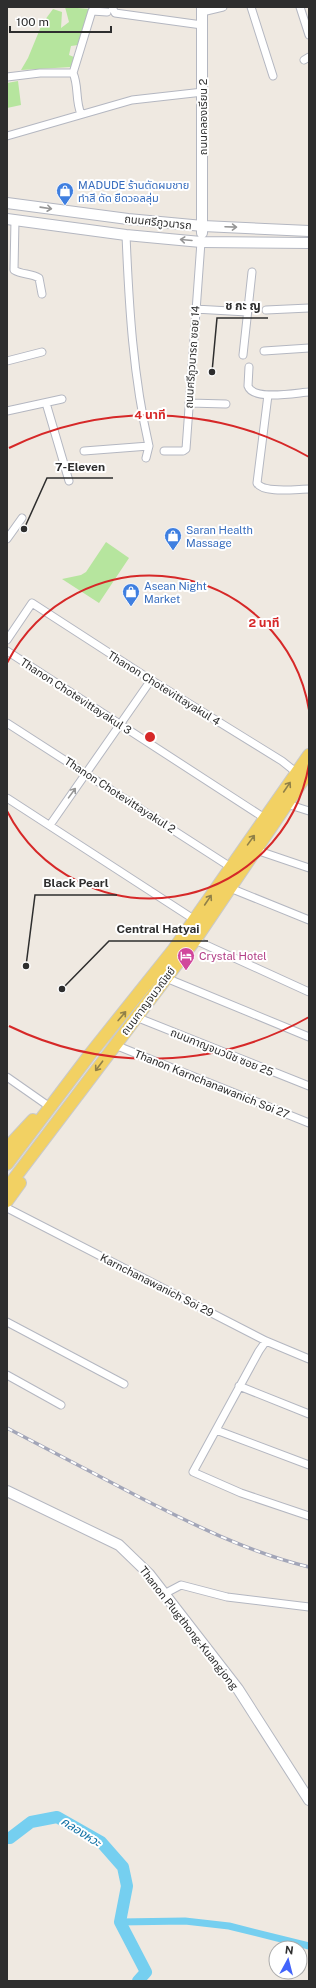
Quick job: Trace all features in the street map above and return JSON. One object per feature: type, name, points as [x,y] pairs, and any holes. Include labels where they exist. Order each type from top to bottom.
[{"type":"main road","name":"ถนนกาญจนวณิชย์","points":[[7,1188],[194,940],[230,888],[235,871],[256,850],[270,821],[309,754]]},
{"type":"main road","name":"ถนนกาญจนวณิชย์","points":[[7,1164],[41,1122],[58,1096],[235,871],[270,821],[287,804],[309,770]]},
{"type":"main road","points":[[8,1146],[58,1096]]},
{"type":"main road","points":[[7,1201],[35,1162],[47,1135]]},
{"type":"street","points":[[202,9],[223,7]]},
{"type":"street","points":[[251,7],[273,76]]},
{"type":"street","points":[[300,7],[309,35]]},
{"type":"street","points":[[81,114],[77,105],[76,81],[73,73],[92,11],[110,9],[115,13],[202,25]]},
{"type":"street","name":"ถนนคลองเรียน 2","points":[[201,242],[203,226],[202,9]]},
{"type":"street","points":[[7,77],[40,73],[73,73]]},
{"type":"street","points":[[7,136],[132,100],[203,92]]},
{"type":"street","name":"ถนนศรีภูวนารถ","points":[[7,203],[128,219],[203,226],[309,230]]},
{"type":"street","points":[[11,220],[14,270],[20,273],[34,275],[39,278],[42,294]]},
{"type":"street","name":"ถนนศรีภูวนารถ","points":[[11,220],[126,235],[201,242],[309,243]]},
{"type":"street","points":[[126,235],[129,319],[134,366],[149,446],[146,458]]},
{"type":"street","name":"ถนนศรีภูวนารถ ซอย 14","points":[[164,451],[182,451],[186,449],[201,242]]},
{"type":"street","points":[[243,355],[252,272]]},
{"type":"street","points":[[266,310],[309,308]]},
{"type":"street","points":[[195,309],[247,312]]},
{"type":"street","points":[[264,351],[309,348]]},
{"type":"street","points":[[7,361],[42,352]]},
{"type":"street","points":[[249,367],[249,390],[258,394],[268,395],[309,392]]},
{"type":"street","points":[[268,395],[257,483],[258,486],[265,490],[309,489]]},
{"type":"street","points":[[7,411],[62,399]]},
{"type":"street","points":[[46,403],[70,481]]},
{"type":"street","points":[[190,403],[226,404]]},
{"type":"street","points":[[84,451],[149,446]]},
{"type":"street","points":[[7,539],[22,518]]},
{"type":"street","name":"Thanon Chotevittayakul 4","points":[[7,640],[32,603],[151,680],[282,761],[297,773]]},
{"type":"street","name":"Thanon Chotevittayakul 3","points":[[7,651],[270,821]]},
{"type":"street","points":[[50,825],[87,774],[119,724],[151,680]]},
{"type":"street","name":"Thanon Chotevittayakul 2","points":[[7,723],[235,871]]},
{"type":"street","points":[[7,798],[195,920]]},
{"type":"street","points":[[287,804],[309,811]]},
{"type":"street","points":[[256,850],[309,868]]},
{"type":"street","points":[[230,888],[309,920]]},
{"type":"street","points":[[194,940],[309,992]]},
{"type":"street","points":[[166,978],[309,1037]]},
{"type":"street","name":"ถนนกาญจนวนิช ซอย 25","points":[[136,1017],[309,1086]]},
{"type":"street","name":"Thanon Karnchanawanich Soi 27","points":[[115,1045],[309,1123]]},
{"type":"street","points":[[7,1077],[47,1106]]},
{"type":"street","name":"Karnchanawanich Soi 29","points":[[7,1208],[266,1341],[309,1359]]},
{"type":"street","points":[[7,1322],[124,1384]]},
{"type":"street","points":[[266,1341],[239,1386],[193,1472],[241,1493],[309,1516]]},
{"type":"street","points":[[7,1375],[62,1405]]},
{"type":"street","points":[[239,1386],[309,1414]]},
{"type":"street","points":[[216,1430],[309,1465]]},
{"type":"street","name":"Thanon Plugthong-Kuangjong","points":[[7,1491],[119,1545],[149,1574],[238,1689],[309,1800]]},
{"type":"street","points":[[164,1594],[181,1584],[227,1597],[309,1607]]},
{"type":"green space","points":[[65,7],[90,9],[78,45],[71,46],[69,55],[74,57],[71,67],[21,70],[28,58],[42,24],[53,9],[62,12],[61,28],[69,22]]},
{"type":"green space","points":[[18,81],[21,105],[7,108],[7,83]]},
{"type":"green space","points":[[106,542],[129,558],[99,603],[62,579],[81,575],[86,572]]},
{"type":"waterway","name":"คลองหวะ","points":[[7,1838],[10,1838],[31,1822],[57,1817],[101,1842],[123,1867],[127,1886],[120,1922],[146,1972],[138,1981]]},
{"type":"waterway","points":[[120,1922],[185,1921],[229,1926],[309,1946]]},
{"type":"railway","points":[[7,1428],[180,1518],[264,1554],[309,1567]]},
{"type":"place","name":"MADUDE ร้านตัดผมชาย ทำสี ดัด ยืดวอลลุ่ม","points":[[65,206]]},
{"type":"place","name":"ช กะ ญ","points":[[212,372]]},
{"type":"place","name":"7-Eleven","points":[[24,529]]},
{"type":"place","name":"Saran Health Massage","points":[[173,551]]},
{"type":"place","name":"Asean Night Market","points":[[131,607]]},
{"type":"place","name":"Black Pearl","points":[[26,966]]},
{"type":"place","name":"Crystal Hotel","points":[[186,971]]},
{"type":"place","name":"Central Hatyai","points":[[62,989]]}]
